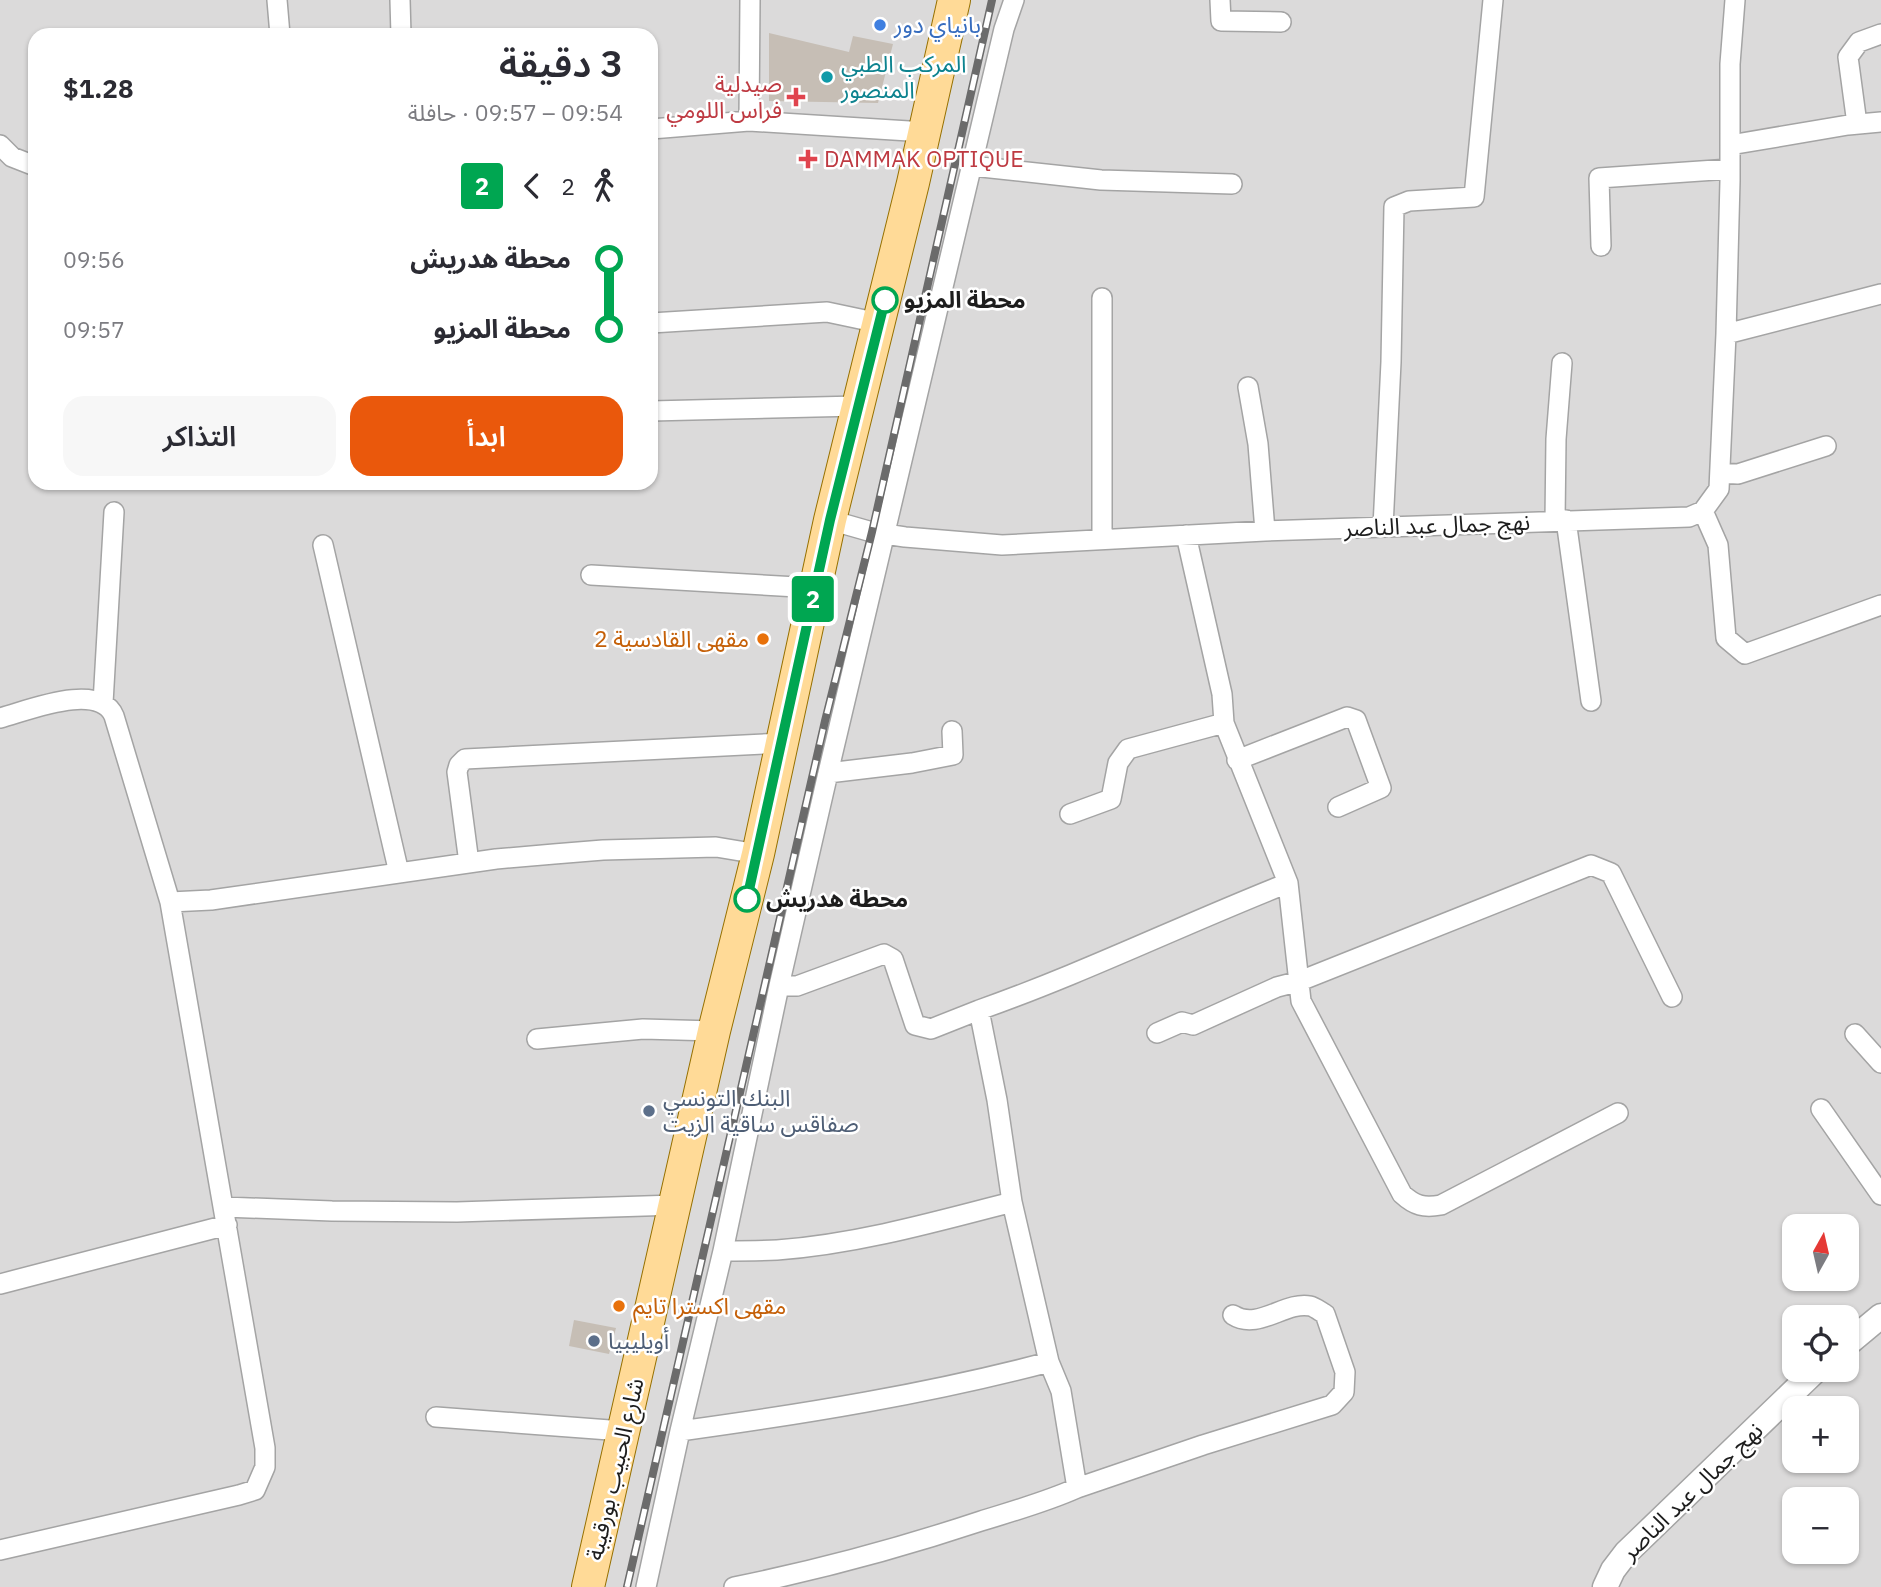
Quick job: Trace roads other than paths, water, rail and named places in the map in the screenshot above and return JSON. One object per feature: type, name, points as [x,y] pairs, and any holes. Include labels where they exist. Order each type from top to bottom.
[{"type":"main road","name":"شارع الحبيب بورقيبة","points":[[588,1587],[714,1031],[758,855],[830,520],[925,132],[954,0]]},
{"type":"street","points":[[277,0],[279,28]]},
{"type":"street","points":[[400,0],[401,28]]},
{"type":"street","points":[[749,121],[750,0]]},
{"type":"street","points":[[646,1587],[828,773],[1004,29],[1014,0]]},
{"type":"street","points":[[1220,0],[1221,21],[1281,22]]},
{"type":"street","points":[[1383,527],[1391,362],[1394,207],[1409,201],[1474,197],[1493,0]]},
{"type":"street","points":[[1735,0],[1730,64],[1726,334],[1719,489],[1703,511],[1718,545],[1726,638],[1745,654],[1881,605]]},
{"type":"street","points":[[1857,124],[1848,57],[1859,42],[1881,34]]},
{"type":"street","points":[[658,128],[749,121],[925,132]]},
{"type":"street","points":[[1730,145],[1881,122]]},
{"type":"street","points":[[0,145],[12,157],[28,163]]},
{"type":"street","points":[[972,166],[1101,180],[1232,184]]},
{"type":"street","points":[[1601,246],[1599,178],[1730,169]]},
{"type":"street","points":[[1726,334],[1881,294]]},
{"type":"street","points":[[1102,298],[1102,539]]},
{"type":"street","points":[[658,323],[827,312],[879,323]]},
{"type":"street","points":[[1562,363],[1556,439],[1561,520],[1591,701]]},
{"type":"street","points":[[1248,387],[1258,444],[1265,531]]},
{"type":"street","points":[[658,411],[859,405]]},
{"type":"street","points":[[1720,473],[1738,474],[1826,446]]},
{"type":"street","name":"نهج جمال عبد الناصر","points":[[830,520],[885,534],[1002,545],[1265,531],[1689,517],[1703,511]]},
{"type":"street","points":[[103,703],[114,512]]},
{"type":"street","points":[[1186,535],[1222,694],[1224,723],[1288,883],[1301,1001],[1402,1194],[1414,1204],[1428,1207],[1441,1205],[1618,1113]]},
{"type":"street","points":[[323,545],[399,873]]},
{"type":"street","points":[[591,575],[816,588]]},
{"type":"street","points":[[0,718],[80,698],[103,703],[111,709],[114,716],[170,902],[265,1448],[265,1467],[255,1490],[0,1550]]},
{"type":"street","points":[[1237,760],[1347,717],[1356,720],[1381,788],[1338,807]]},
{"type":"street","points":[[1070,814],[1111,799],[1118,763],[1128,749],[1224,723]]},
{"type":"street","points":[[828,773],[900,765],[953,755],[952,731]]},
{"type":"street","points":[[469,863],[457,772],[465,759],[782,743]]},
{"type":"street","points":[[170,902],[211,900],[469,863],[603,850],[716,847],[758,855]]},
{"type":"street","points":[[1157,1033],[1182,1022],[1193,1025],[1277,988],[1591,865],[1611,873],[1672,997]]},
{"type":"street","points":[[779,986],[797,986],[884,954],[893,959],[915,1025],[931,1029],[1048,986],[1194,920],[1288,883]]},
{"type":"street","points":[[979,1010],[997,1100],[1012,1202],[1049,1362],[1061,1391],[1077,1488]]},
{"type":"street","points":[[537,1039],[643,1030],[714,1031]]},
{"type":"street","points":[[1855,1034],[1881,1063]]},
{"type":"street","points":[[1821,1109],[1881,1195]]},
{"type":"street","points":[[723,1251],[777,1250],[829,1243],[912,1227],[1012,1202]]},
{"type":"street","points":[[0,1284],[226,1216],[332,1211],[457,1212],[676,1205]]},
{"type":"street","points":[[734,1587],[923,1541],[1203,1445],[1332,1405],[1345,1392],[1345,1372],[1325,1314],[1311,1306],[1301,1306],[1257,1319],[1239,1319],[1233,1315]]},
{"type":"street","points":[[1859,1335],[1881,1317]]},
{"type":"street","points":[[680,1431],[933,1390],[1049,1362]]},
{"type":"street","name":"نهج جمال عبد الناصر","points":[[1605,1587],[1613,1570],[1626,1553],[1804,1382]]},
{"type":"street","points":[[436,1416],[623,1431]]},
{"type":"railway","points":[[627,1587],[825,721],[872,532],[992,0]]},
{"type":"place","name":"بانياي دور","points":[[880,25]]},
{"type":"place","name":"المركب الطبي المنصور","points":[[827,77]]},
{"type":"place","name":"صيدلية فراس اللومي","points":[[796,97]]},
{"type":"place","name":"DAMMAK OPTIQUE","points":[[808,159]]},
{"type":"place","name":"محطة المزيو","points":[[885,300]]},
{"type":"place","name":"مقهى القادسية 2","points":[[763,639]]},
{"type":"place","name":"محطة هدريش","points":[[747,899]]},
{"type":"place","name":"البنك التونسي صفاقس ساقية الزيت","points":[[649,1111]]},
{"type":"place","name":"مقهى اكسترا تايم","points":[[619,1306]]},
{"type":"place","name":"أويليبيا","points":[[594,1341]]}]
